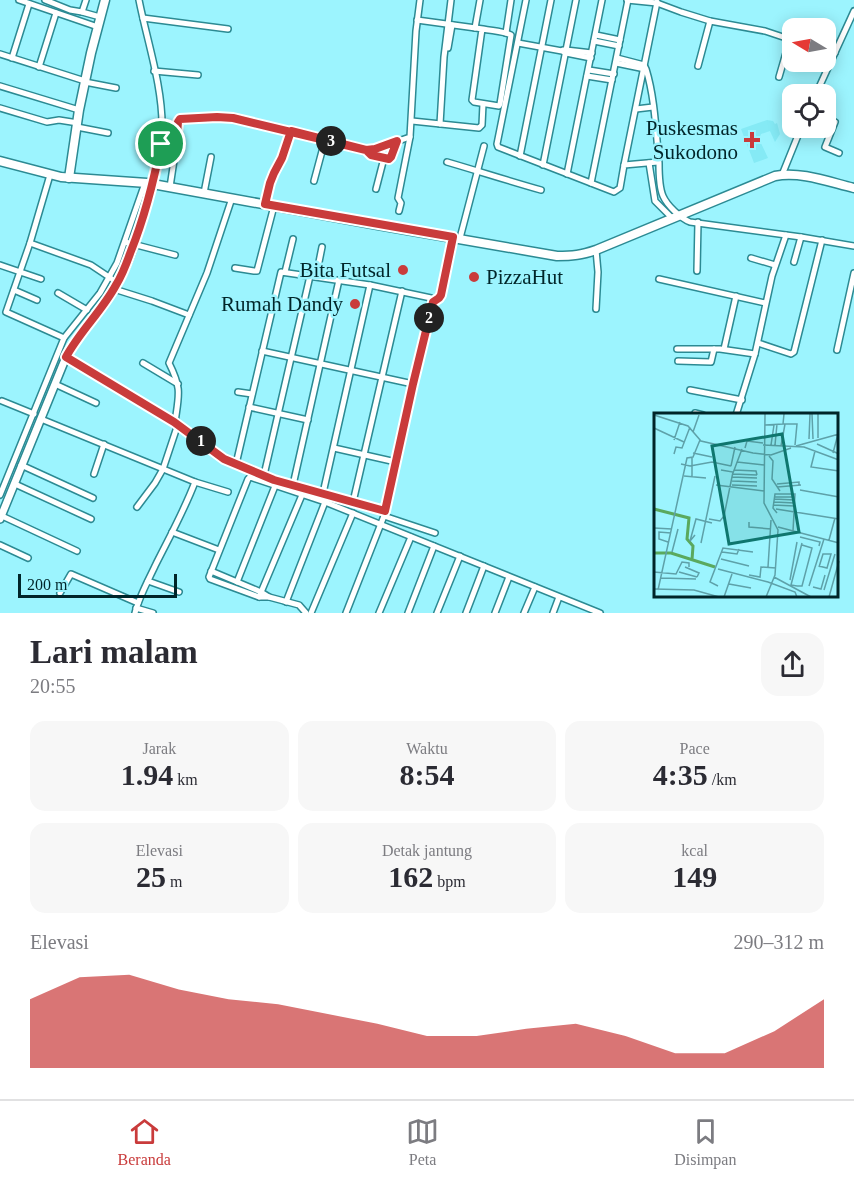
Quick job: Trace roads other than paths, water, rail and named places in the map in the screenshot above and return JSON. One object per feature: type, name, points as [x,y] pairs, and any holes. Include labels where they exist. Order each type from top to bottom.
[{"type":"main road","points":[[69,178],[79,110],[102,1]]},
{"type":"main road","points":[[0,161],[50,175],[149,183],[557,256],[576,256],[597,250],[782,175],[810,177],[854,188]]},
{"type":"street","points":[[19,0],[98,27]]},
{"type":"street","points":[[45,0],[70,10],[100,17]]},
{"type":"street","points":[[82,12],[86,0]]},
{"type":"street","points":[[0,493],[41,418],[66,357],[113,282],[129,243],[161,144],[162,117],[139,2],[145,3],[146,0]]},
{"type":"street","points":[[399,211],[401,203],[398,198],[412,121],[420,0]]},
{"type":"street","points":[[440,124],[451,0]]},
{"type":"street","points":[[417,20],[479,28],[511,35],[499,106],[472,100],[479,28],[480,0]]},
{"type":"street","points":[[506,33],[511,0]]},
{"type":"street","points":[[526,0],[497,146],[613,192],[620,188],[658,1]]},
{"type":"street","points":[[520,156],[551,0]]},
{"type":"street","points":[[543,165],[576,0]]},
{"type":"street","points":[[567,174],[602,0]]},
{"type":"street","points":[[591,183],[627,0],[658,1],[681,12],[710,21],[782,37]]},
{"type":"street","points":[[12,58],[29,3]]},
{"type":"street","points":[[836,51],[854,11]]},
{"type":"street","points":[[39,67],[56,13]]},
{"type":"street","points":[[143,18],[228,29]]},
{"type":"street","points":[[698,66],[710,21]]},
{"type":"street","points":[[595,38],[620,43]]},
{"type":"street","points":[[518,44],[591,56]]},
{"type":"street","points":[[0,54],[85,82],[116,88]]},
{"type":"street","points":[[616,61],[645,68]]},
{"type":"street","points":[[645,68],[653,107],[663,196],[676,217]]},
{"type":"street","points":[[779,77],[782,68]]},
{"type":"street","points":[[154,71],[198,75]]},
{"type":"street","points":[[588,73],[613,77]]},
{"type":"street","points":[[0,86],[79,110]]},
{"type":"street","points":[[412,121],[479,128],[482,125],[483,104]]},
{"type":"street","points":[[636,109],[653,107]]},
{"type":"street","points":[[0,108],[47,122],[63,120],[108,133]]},
{"type":"street","points":[[170,187],[178,122],[182,119],[223,117],[366,150],[410,137]]},
{"type":"street","points":[[235,268],[257,271],[269,205],[270,183],[291,131]]},
{"type":"street","points":[[782,175],[797,138]]},
{"type":"street","points":[[829,138],[825,147],[839,153]]},
{"type":"street","points":[[314,181],[325,140]]},
{"type":"street","points":[[366,150],[371,155],[390,159],[397,141]]},
{"type":"street","points":[[161,144],[176,147]]},
{"type":"street","points":[[346,613],[381,525],[433,302],[441,295],[484,146]]},
{"type":"street","points":[[204,193],[211,157]]},
{"type":"street","points":[[376,189],[384,158]]},
{"type":"street","points":[[447,162],[541,190]]},
{"type":"street","points":[[624,165],[658,162]]},
{"type":"street","points":[[649,163],[655,201],[676,217],[687,221],[854,246]]},
{"type":"street","points":[[651,173],[659,173]]},
{"type":"street","points":[[50,175],[7,312],[64,338]]},
{"type":"street","points":[[655,201],[663,196]]},
{"type":"street","points":[[137,507],[163,469],[176,423],[179,395],[176,375],[169,363],[207,273],[232,198]]},
{"type":"street","points":[[697,271],[698,222]]},
{"type":"street","points":[[737,413],[758,344],[775,264],[786,235]]},
{"type":"street","points":[[794,262],[801,237]]},
{"type":"street","points":[[285,272],[293,238]]},
{"type":"street","points":[[758,344],[791,354],[794,352],[822,240]]},
{"type":"street","points":[[30,243],[84,262],[98,269],[113,282],[189,315]]},
{"type":"street","points":[[129,243],[176,255]]},
{"type":"street","points":[[264,475],[321,247]]},
{"type":"street","points":[[596,309],[597,250]]},
{"type":"street","points":[[751,258],[775,264]]},
{"type":"street","points":[[0,265],[41,279]]},
{"type":"street","points":[[236,464],[281,272],[402,291],[432,298],[433,302]]},
{"type":"street","points":[[837,351],[854,273]]},
{"type":"street","points":[[659,279],[765,303]]},
{"type":"street","points":[[293,485],[339,280]]},
{"type":"street","points":[[24,449],[34,414],[64,338],[113,282]]},
{"type":"street","points":[[323,493],[370,285]]},
{"type":"street","points":[[14,290],[37,300]]},
{"type":"street","points":[[353,502],[402,291]]},
{"type":"street","points":[[58,293],[87,310]]},
{"type":"street","points":[[724,349],[736,296]]},
{"type":"street","points":[[677,349],[724,349],[755,354]]},
{"type":"street","points":[[678,361],[711,363],[714,349]]},
{"type":"street","points":[[262,351],[413,384]]},
{"type":"street","points":[[66,357],[176,423],[219,456],[264,475],[353,502],[435,533]]},
{"type":"street","points":[[143,363],[178,384]]},
{"type":"street","points":[[55,384],[96,404]]},
{"type":"street","points":[[690,390],[742,400]]},
{"type":"street","points":[[238,392],[252,394]]},
{"type":"street","points":[[2,401],[34,414]]},
{"type":"street","points":[[249,407],[308,420]]},
{"type":"street","points":[[41,418],[195,482],[228,492]]},
{"type":"street","points":[[94,474],[104,444]]},
{"type":"street","points":[[334,448],[396,462]]},
{"type":"street","points":[[18,463],[15,484],[1,517],[77,551]]},
{"type":"street","points":[[18,463],[93,498]]},
{"type":"street","points":[[306,613],[299,605],[210,579],[219,550],[249,478],[325,502],[600,613]]},
{"type":"street","points":[[136,608],[195,482]]},
{"type":"street","points":[[15,484],[91,519]]},
{"type":"street","points":[[237,582],[275,486]]},
{"type":"street","points":[[260,595],[302,495]]},
{"type":"street","points":[[286,602],[325,502]]},
{"type":"street","points":[[311,613],[353,513]]},
{"type":"street","points":[[172,532],[219,550]]},
{"type":"street","points":[[379,613],[411,537]]},
{"type":"street","points":[[0,545],[28,558]]},
{"type":"street","points":[[408,613],[434,546]]},
{"type":"street","points":[[437,613],[460,556]]},
{"type":"street","points":[[466,613],[484,566]]},
{"type":"street","points":[[211,571],[260,595]]},
{"type":"street","points":[[60,593],[70,574],[74,574],[136,608],[153,613]]},
{"type":"street","points":[[495,613],[509,577]]},
{"type":"street","points":[[148,581],[178,592]]},
{"type":"street","points":[[524,613],[535,587]]},
{"type":"street","points":[[553,613],[559,597]]},
{"type":"street","points":[[580,613],[582,606]]},
{"type":"place","name":"Puskesmas Sukodono","points":[[752,140]]},
{"type":"place","name":"Bita Futsal","points":[[403,270]]},
{"type":"place","name":"PizzaHut","points":[[474,277]]},
{"type":"place","name":"Rumah Dandy","points":[[355,304]]}]
